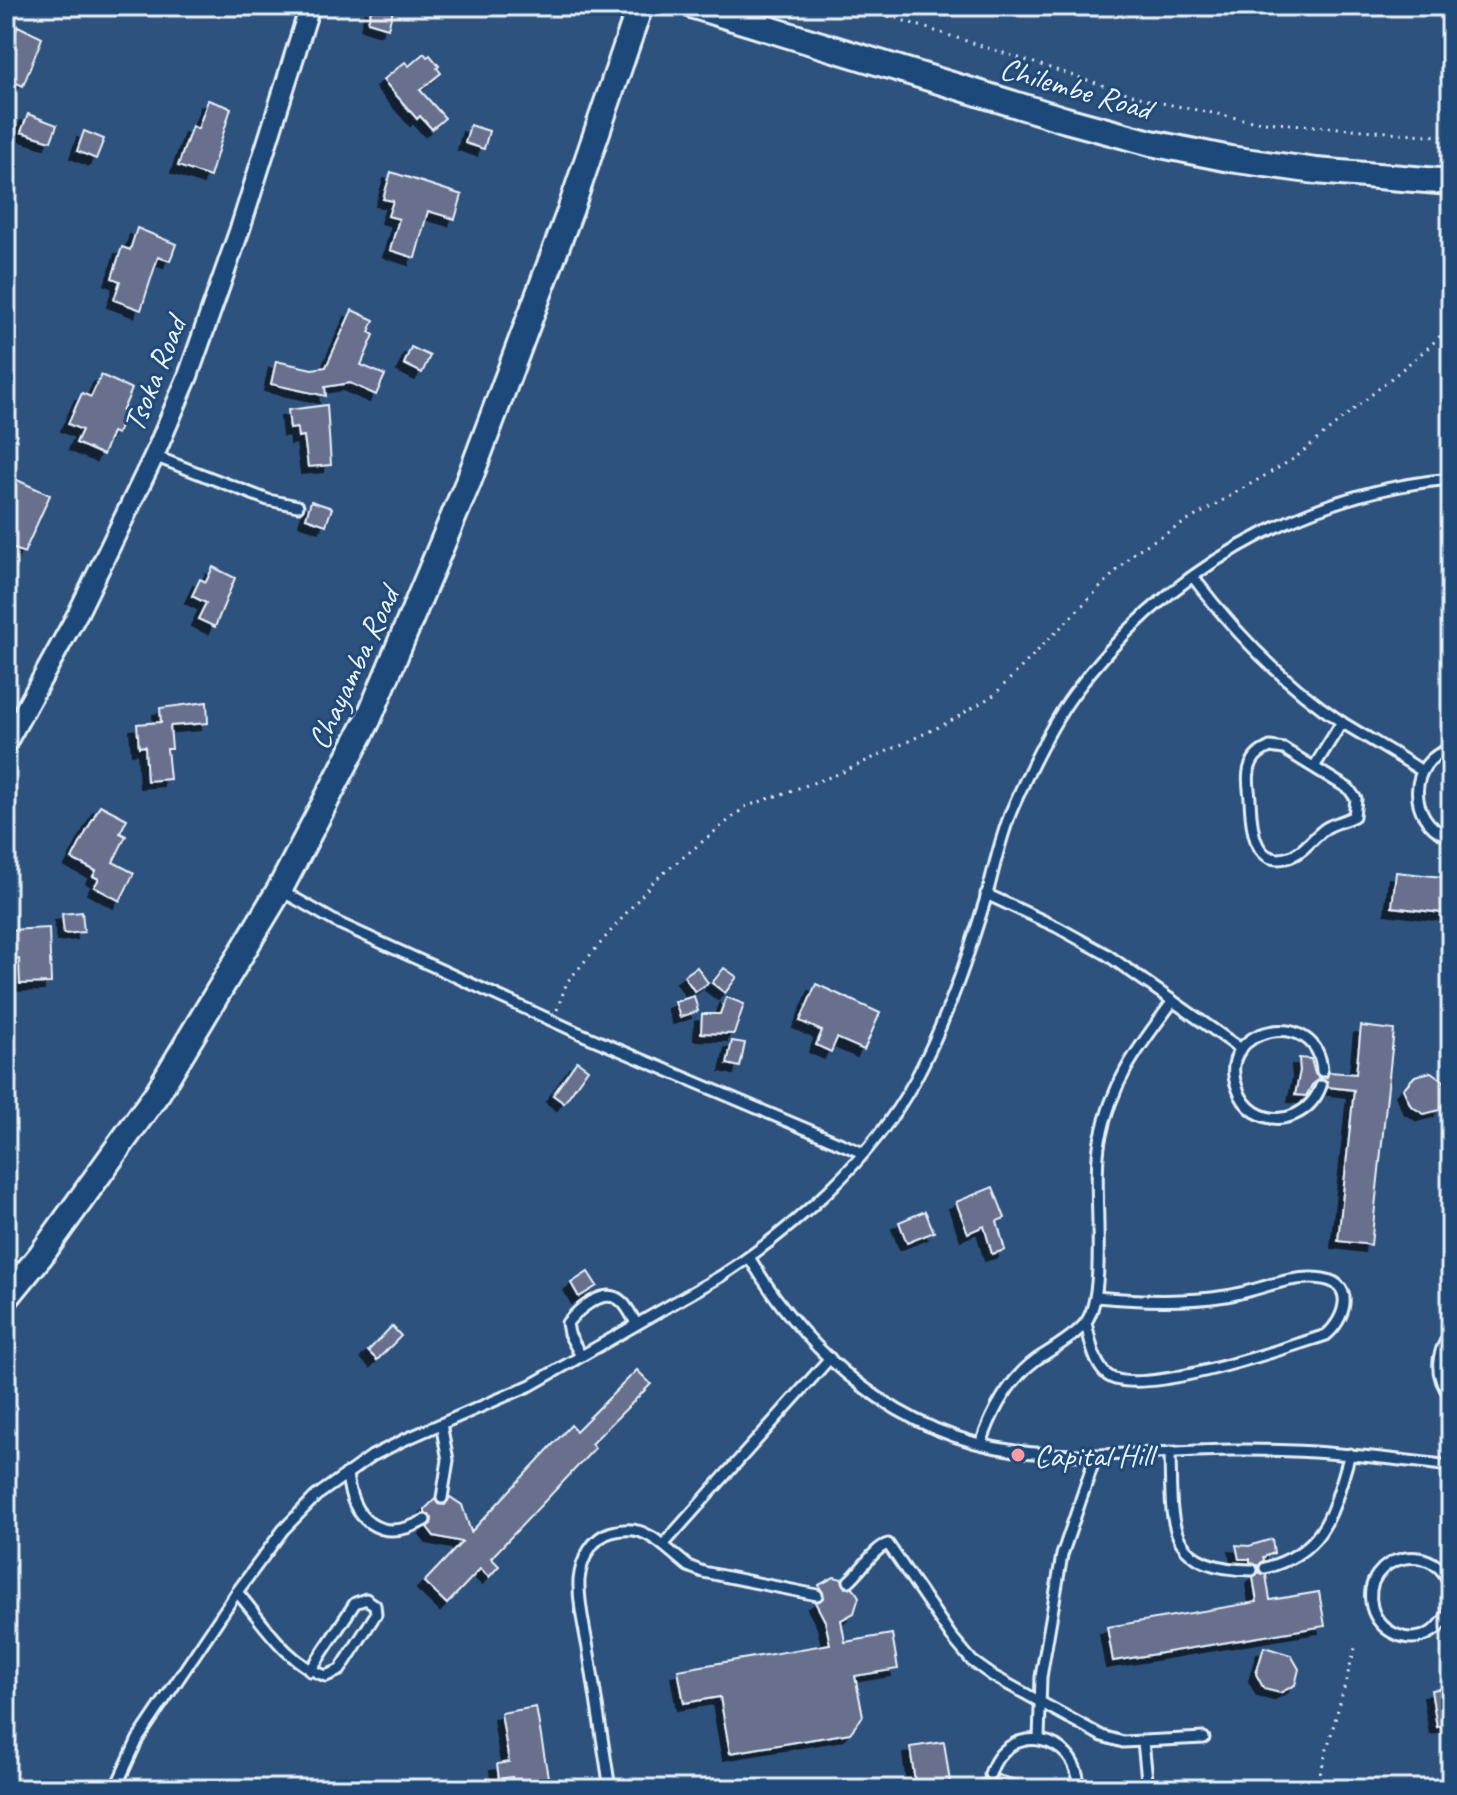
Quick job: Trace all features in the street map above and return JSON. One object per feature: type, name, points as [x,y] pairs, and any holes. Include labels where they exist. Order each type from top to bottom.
[{"type":"main road","name":"Chayamba Road","points":[[6,1298],[41,1255],[158,1092],[280,889],[368,720],[469,480],[570,211],[640,6]]},
{"type":"main road","name":"Chilembe Road","points":[[694,6],[1151,143],[1230,159],[1316,171],[1451,182]]},
{"type":"street","name":"Tsoka Road","points":[[6,744],[78,613],[154,456],[188,376],[236,241],[310,6]]},
{"type":"lane","points":[[154,456],[268,500],[298,506]]},
{"type":"lane","points":[[115,1789],[138,1739],[237,1592],[299,1512],[372,1456],[531,1385],[749,1257],[833,1185],[863,1153],[887,1124],[915,1079],[959,977],[1013,808],[1072,696],[1109,650],[1154,607],[1193,577],[1235,547],[1285,522],[1333,503],[1420,482],[1451,479]]},
{"type":"lane","points":[[1193,577],[1242,638],[1281,675],[1342,722],[1422,771]]},
{"type":"lane","points":[[1314,767],[1342,722]]},
{"type":"lane","points":[[1270,747],[1284,749],[1314,767],[1349,789],[1356,799],[1354,816],[1328,826],[1300,851],[1287,857],[1273,858],[1263,852],[1252,830],[1248,779],[1250,765],[1258,753],[1270,747]]},
{"type":"lane","points":[[1447,836],[1430,826],[1416,800],[1422,771],[1431,759],[1451,749]]},
{"type":"lane","points":[[280,889],[336,922],[554,1021],[863,1153]]},
{"type":"lane","points":[[986,894],[1106,954],[1241,1049]]},
{"type":"lane","points":[[981,1444],[1000,1398],[1017,1378],[1033,1362],[1086,1323],[1096,1297],[1095,1189],[1103,1130],[1113,1093],[1129,1060],[1173,1001]]},
{"type":"lane","points":[[1321,1086],[1316,1098],[1304,1111],[1288,1118],[1270,1118],[1254,1111],[1242,1099],[1235,1083],[1235,1065],[1241,1049],[1253,1037],[1269,1030],[1287,1030],[1303,1036],[1315,1048],[1322,1071]]},
{"type":"lane","points":[[749,1257],[794,1323],[884,1404],[951,1435],[981,1444],[1014,1450],[1096,1455],[1234,1450],[1350,1454],[1451,1466]]},
{"type":"lane","points":[[1086,1323],[1096,1360],[1106,1375],[1119,1381],[1138,1383],[1203,1371],[1326,1335],[1337,1326],[1344,1313],[1344,1295],[1337,1284],[1326,1279],[1286,1280],[1217,1297],[1147,1301],[1096,1297]]},
{"type":"lane","points":[[581,1356],[569,1334],[567,1323],[578,1311],[598,1299],[611,1296],[621,1300],[636,1323]]},
{"type":"lane","points":[[1451,1333],[1442,1346],[1438,1360],[1439,1375],[1451,1397]]},
{"type":"lane","points":[[663,1545],[830,1358]]},
{"type":"lane","points":[[441,1424],[448,1460],[442,1498]]},
{"type":"lane","points":[[1170,1452],[1172,1515],[1181,1545],[1191,1556],[1205,1563],[1252,1570]]},
{"type":"lane","points":[[1265,1568],[1295,1557],[1322,1534],[1331,1517],[1350,1454]]},
{"type":"lane","points":[[1039,1739],[1039,1699],[1062,1555],[1096,1455]]},
{"type":"lane","points":[[347,1473],[354,1504],[363,1518],[377,1528],[389,1532],[425,1520]]},
{"type":"lane","points":[[610,1789],[579,1580],[583,1561],[602,1535],[637,1530],[648,1534],[688,1566],[703,1572],[817,1595]]},
{"type":"lane","points":[[849,1581],[867,1565],[879,1547],[888,1544],[951,1636],[972,1661],[993,1676],[1102,1736],[1123,1742],[1204,1738]]},
{"type":"lane","points":[[1451,1588],[1439,1568],[1431,1562],[1400,1558],[1382,1569],[1372,1587],[1371,1598],[1372,1608],[1383,1627],[1402,1637],[1412,1638],[1432,1632],[1440,1625],[1447,1617],[1451,1603]]},
{"type":"lane","points":[[237,1592],[296,1661],[310,1671],[326,1676],[340,1670],[376,1614],[375,1605],[366,1599],[355,1603],[310,1671]]},
{"type":"lane","points":[[990,1774],[1007,1748],[1017,1742],[1039,1739],[1050,1742],[1068,1755],[1078,1775],[1079,1789]]},
{"type":"lane","points":[[1143,1742],[1148,1789]]},
{"type":"path","points":[[858,6],[1152,101],[1252,121],[1451,137]]},
{"type":"path","points":[[554,1021],[567,982],[654,881],[745,807],[841,773],[949,722],[994,695],[1136,551],[1295,458],[1429,347],[1451,325]]},
{"type":"path","points":[[1316,1789],[1355,1648]]},
{"type":"building","points":[[372,6],[393,10],[388,28],[368,22]]},
{"type":"building","points":[[18,26],[42,38],[23,86],[6,78],[6,52]]},
{"type":"building","points":[[424,53],[427,57],[430,55],[441,73],[420,90],[445,118],[432,129],[420,116],[417,119],[383,80],[405,62],[409,66]]},
{"type":"building","points":[[208,100],[231,108],[210,177],[178,166],[192,126],[198,129]]},
{"type":"building","points":[[28,114],[57,125],[51,141],[21,132]]},
{"type":"building","points":[[470,125],[489,131],[484,149],[465,143]]},
{"type":"building","points":[[84,131],[104,139],[96,159],[77,151]]},
{"type":"building","points":[[391,172],[462,195],[455,219],[428,211],[415,258],[390,250],[399,219],[388,216],[393,201],[383,199]]},
{"type":"building","points":[[137,228],[176,244],[170,261],[158,257],[141,310],[114,300],[120,281],[112,278],[122,247],[130,250]]},
{"type":"building","points":[[352,310],[374,320],[369,332],[374,335],[361,365],[385,375],[376,395],[350,383],[325,387],[326,396],[271,384],[276,361],[312,369],[326,367]]},
{"type":"building","points":[[411,347],[430,356],[422,373],[404,364]]},
{"type":"building","points":[[101,375],[132,389],[117,434],[112,432],[103,455],[76,443],[82,430],[68,424],[82,393],[91,397]]},
{"type":"building","points":[[327,405],[331,465],[308,467],[304,436],[298,437],[297,428],[290,429],[288,410]]},
{"type":"building","points":[[6,475],[50,495],[24,553],[6,545]]},
{"type":"building","points":[[311,501],[332,508],[326,525],[306,518]]},
{"type":"building","points":[[213,567],[235,578],[215,627],[198,619],[206,603],[192,596],[200,579],[206,582]]},
{"type":"building","points":[[207,702],[208,723],[170,726],[172,749],[167,749],[170,779],[147,781],[145,746],[139,747],[137,724],[161,722],[160,708]]},
{"type":"building","points":[[100,805],[127,819],[120,833],[126,836],[113,862],[134,873],[120,901],[94,887],[99,879],[93,876],[96,871],[72,859]]},
{"type":"building","points":[[1396,872],[1451,878],[1451,914],[1392,907]]},
{"type":"building","points":[[82,912],[84,932],[64,934],[62,914]]},
{"type":"building","points":[[49,928],[51,983],[20,984],[19,959],[9,960],[8,930]]},
{"type":"building","points":[[697,967],[708,983],[695,992],[684,976]]},
{"type":"building","points":[[724,968],[737,977],[725,993],[712,983]]},
{"type":"building","points":[[816,984],[880,1013],[864,1050],[837,1038],[831,1052],[816,1045],[822,1031],[800,1021]]},
{"type":"building","points":[[694,996],[698,1011],[680,1017],[675,1002]]},
{"type":"building","points":[[726,997],[744,1004],[734,1034],[701,1033],[702,1014],[720,1014]]},
{"type":"building","points":[[1361,1026],[1394,1030],[1371,1245],[1338,1241],[1354,1090],[1328,1087],[1327,1081],[1320,1079],[1306,1096],[1295,1095],[1299,1058],[1311,1059],[1319,1078],[1327,1077],[1329,1072],[1356,1074]]},
{"type":"building","points":[[732,1041],[745,1043],[740,1067],[727,1064]]},
{"type":"building","points":[[577,1061],[588,1069],[564,1103],[553,1095]]},
{"type":"building","points":[[1431,1072],[1444,1081],[1448,1096],[1440,1110],[1424,1114],[1411,1106],[1403,1089],[1415,1076]]},
{"type":"building","points":[[993,1187],[1005,1218],[997,1221],[1005,1250],[992,1254],[984,1226],[968,1233],[956,1202]]},
{"type":"building","points":[[925,1211],[934,1232],[907,1243],[899,1222]]},
{"type":"building","points":[[588,1272],[597,1286],[579,1297],[571,1283]]},
{"type":"building","points":[[392,1326],[401,1336],[377,1360],[368,1351]]},
{"type":"building","points":[[637,1370],[651,1384],[591,1444],[595,1448],[491,1558],[499,1566],[489,1577],[480,1569],[447,1604],[424,1582],[462,1542],[434,1536],[427,1527],[432,1518],[425,1513],[425,1509],[435,1499],[438,1504],[445,1505],[450,1497],[462,1505],[471,1532],[571,1425],[576,1431]]},
{"type":"building","points":[[1272,1539],[1274,1553],[1263,1557],[1258,1566],[1250,1559],[1239,1559],[1236,1545],[1249,1546]]},
{"type":"building","points":[[1259,1572],[1266,1575],[1270,1600],[1319,1592],[1325,1626],[1113,1661],[1107,1627],[1257,1602],[1253,1577]]},
{"type":"building","points":[[834,1577],[842,1579],[846,1588],[853,1587],[859,1597],[854,1613],[841,1620],[845,1642],[892,1634],[898,1669],[855,1676],[863,1716],[850,1733],[730,1753],[720,1697],[684,1703],[678,1670],[830,1644],[825,1621],[815,1602],[824,1597],[819,1585]]},
{"type":"building","points":[[1264,1647],[1291,1655],[1299,1669],[1295,1685],[1280,1693],[1264,1689],[1256,1674]]},
{"type":"building","points":[[1451,1687],[1451,1725],[1437,1727],[1431,1690]]},
{"type":"building","points":[[536,1707],[550,1789],[514,1789],[512,1777],[499,1779],[497,1764],[509,1762],[501,1713]]},
{"type":"building","points":[[944,1742],[951,1789],[916,1789],[910,1747]]},
{"type":"building","points":[[998,1775],[1034,1785],[1034,1789],[965,1789],[984,1778],[993,1781]]},
{"type":"place","name":"Capital Hill","points":[[1018,1455]]}]
